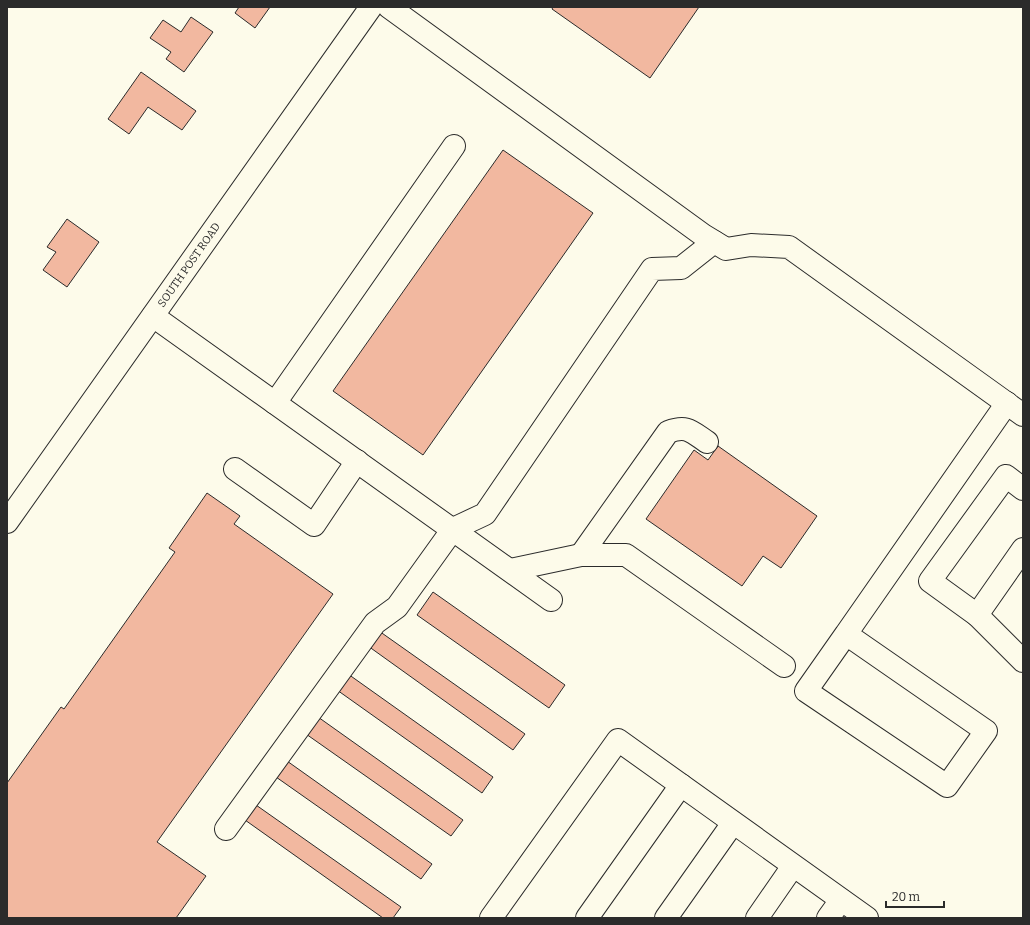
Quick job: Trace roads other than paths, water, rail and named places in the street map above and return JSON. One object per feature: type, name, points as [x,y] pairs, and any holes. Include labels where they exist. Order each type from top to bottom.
[{"type":"main road","name":"SOUTH POST ROAD","points":[[7,522],[371,7]]},
{"type":"main road","points":[[389,7],[714,242],[726,249],[751,245],[789,247],[1015,409],[846,634],[806,691],[947,786],[986,731],[846,634]]},
{"type":"main road","points":[[275,403],[454,146]]},
{"type":"main road","points":[[226,829],[375,623],[397,607],[453,530],[485,514],[652,269],[681,268],[714,242]]},
{"type":"main road","points":[[153,316],[551,600]]},
{"type":"main road","points":[[581,554],[668,432],[677,428],[689,430],[706,442]]},
{"type":"main road","points":[[235,469],[314,525],[357,461]]},
{"type":"main road","points":[[1023,489],[1006,476],[930,581],[978,615],[1023,660]]},
{"type":"main road","points":[[978,615],[1023,549]]},
{"type":"main road","points":[[510,570],[581,554],[626,555],[784,666]]},
{"type":"main road","points":[[491,918],[618,740],[867,918]]},
{"type":"main road","points":[[587,918],[680,785]]},
{"type":"main road","points":[[666,918],[733,822]]},
{"type":"main road","points":[[757,918],[793,866]]},
{"type":"main road","points":[[828,918],[841,900]]}]
